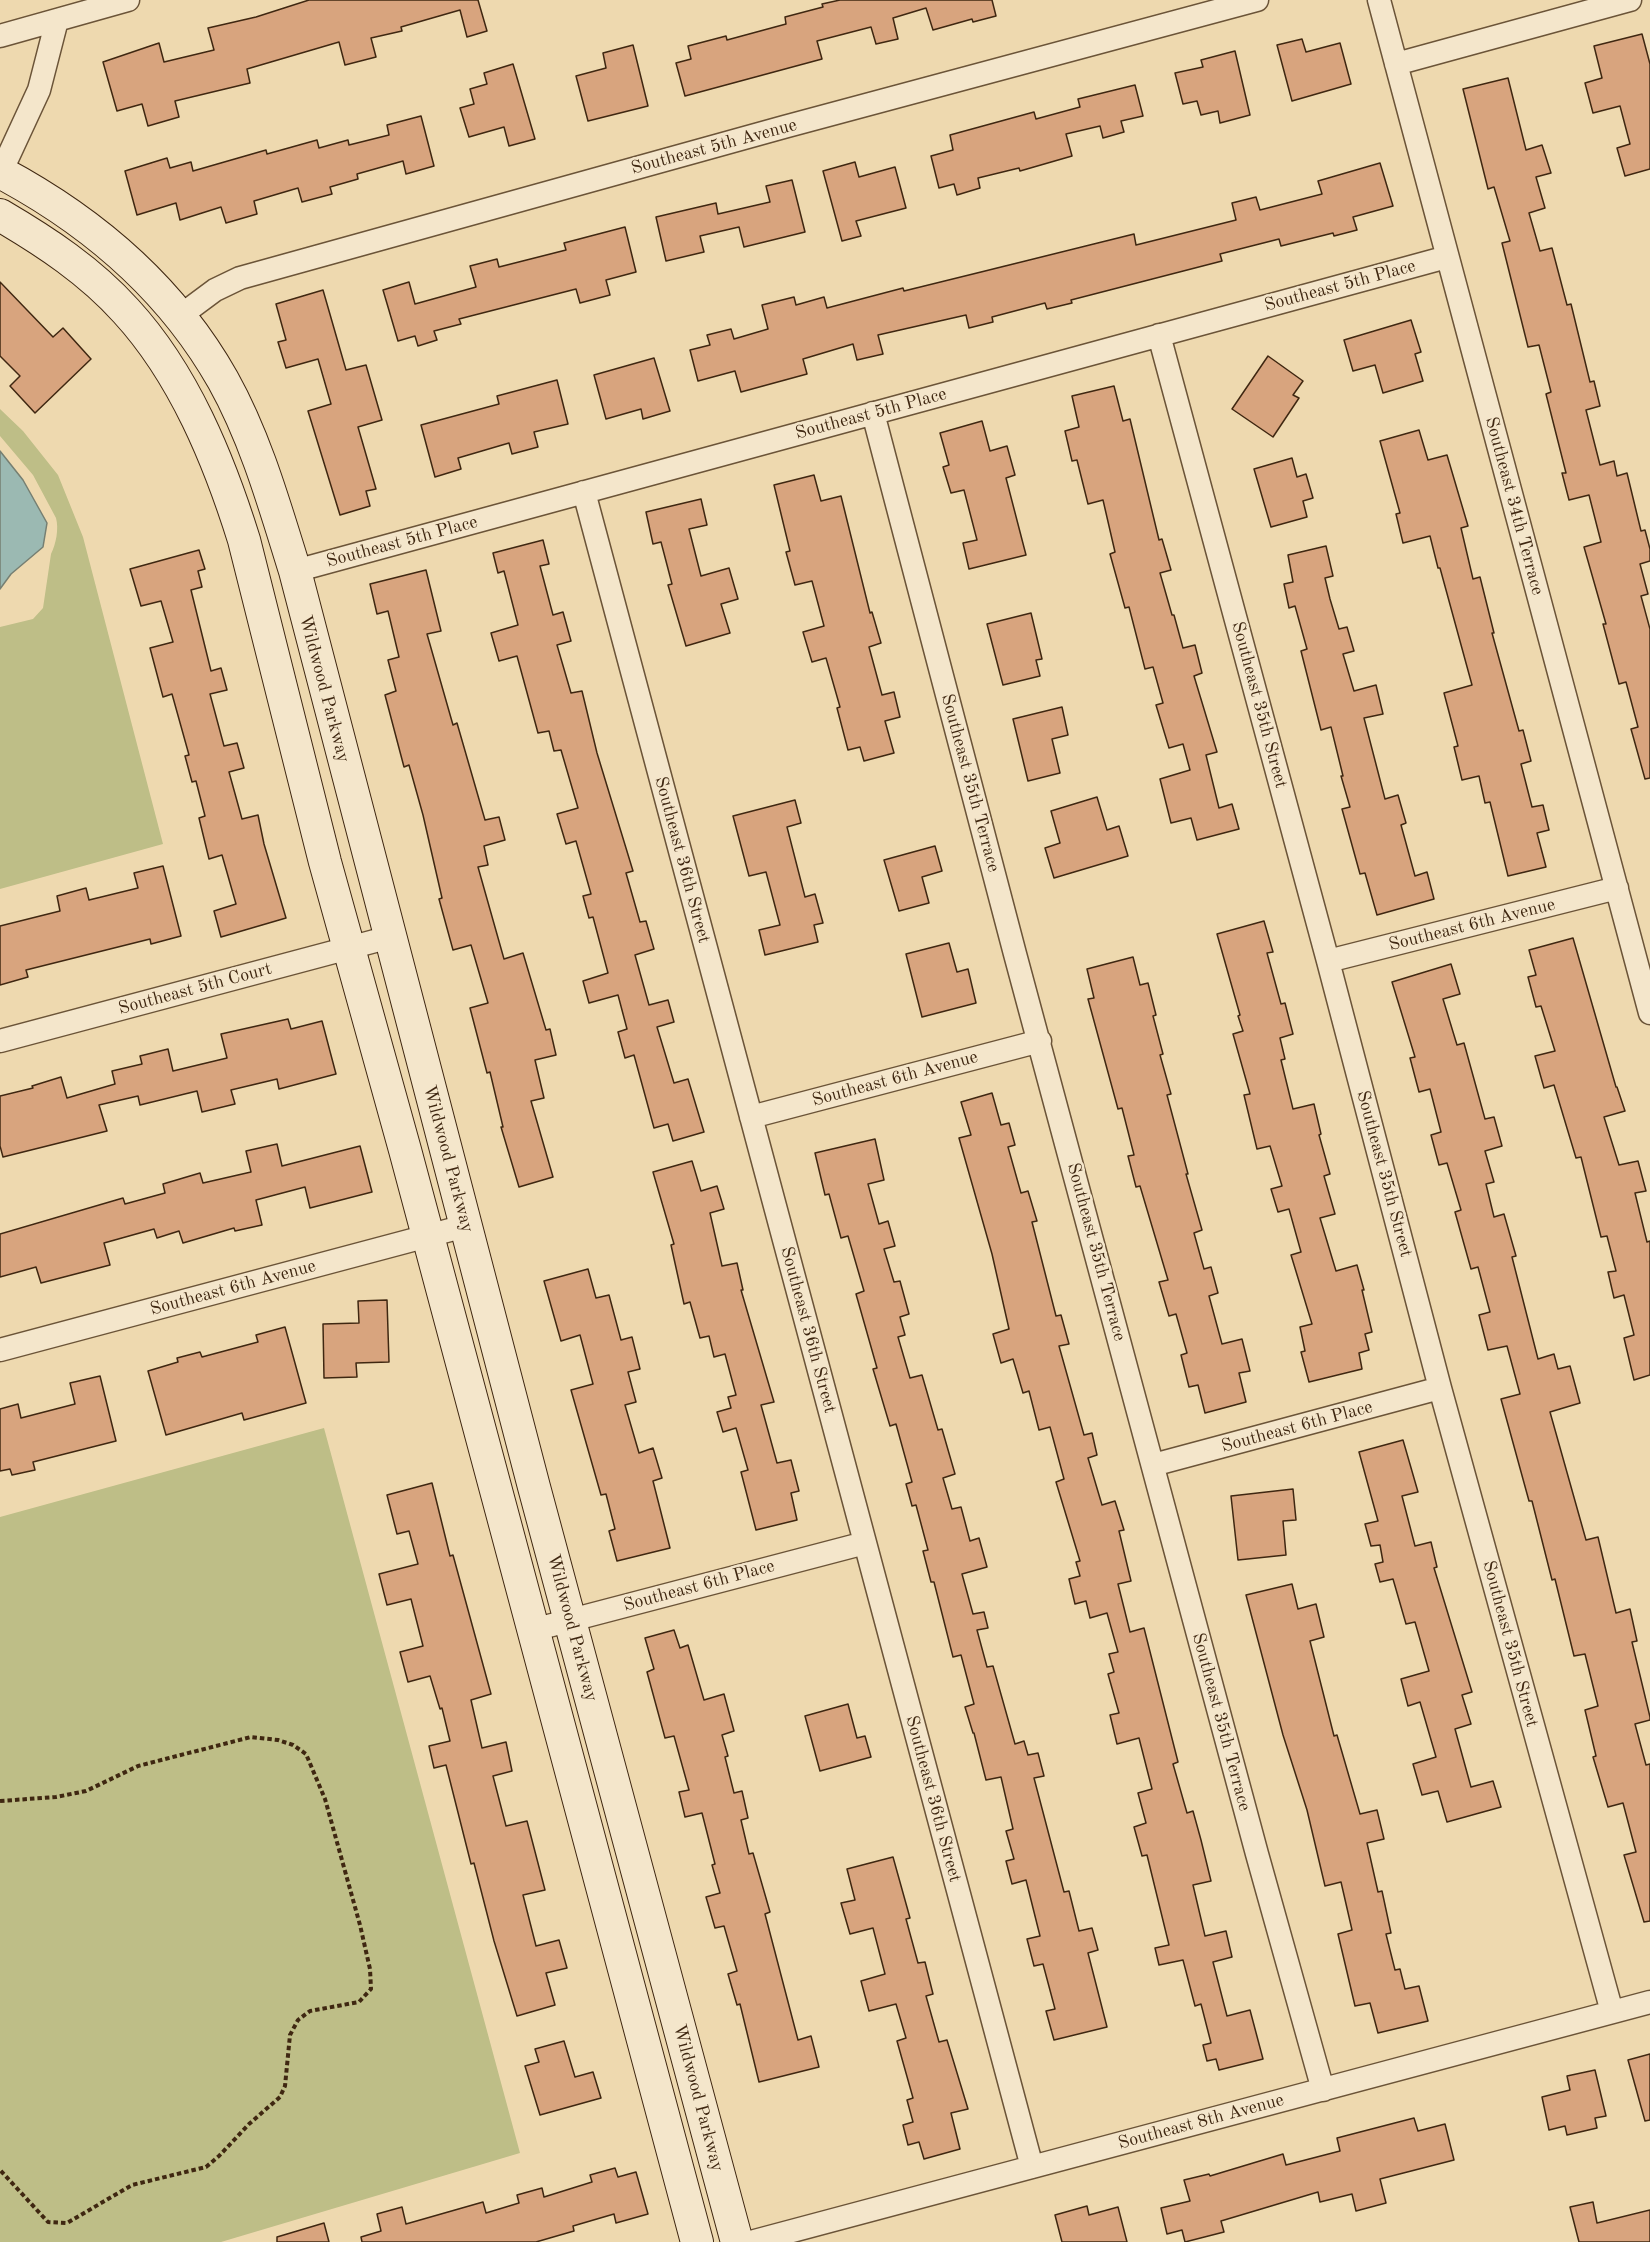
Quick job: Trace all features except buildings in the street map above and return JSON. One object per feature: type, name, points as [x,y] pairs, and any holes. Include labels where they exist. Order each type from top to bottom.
[{"type":"street","points":[[0,36],[128,0]]},
{"type":"street","name":"Southeast 5th Avenue","points":[[180,316],[215,290],[240,278],[784,127],[1257,0]]},
{"type":"street","name":"Southeast 34th Terrace","points":[[1379,0],[1617,888],[1645,971],[1650,1013]]},
{"type":"street","points":[[1396,64],[1630,0]]},
{"type":"street","points":[[1,172],[39,90],[57,20]]},
{"type":"street","name":"Wildwood Parkway","points":[[1,172],[47,199],[108,242],[158,290],[180,316],[223,380],[241,417],[273,499],[295,571],[465,1226],[737,2242]]},
{"type":"street","points":[[0,214],[40,238],[77,265],[128,312],[162,358],[188,401],[210,445],[229,492],[244,540],[325,862],[697,2242]]},
{"type":"street","name":"Southeast 5th Place","points":[[295,571],[1447,257]]},
{"type":"street","name":"Southeast 35th Street","points":[[1159,335],[1440,1388],[1612,2012]]},
{"type":"street","name":"Southeast 35th Terrace","points":[[873,413],[1257,1854],[1323,2090]]},
{"type":"street","name":"Southeast 36th Street","points":[[584,492],[1032,2168]]},
{"type":"street","name":"Southeast 6th Avenue","points":[[1328,962],[1617,888]]},
{"type":"street","name":"Southeast 5th Court","points":[[0,1041],[390,937]]},
{"type":"street","name":"Southeast 6th Avenue","points":[[751,1116],[1040,1041]]},
{"type":"street","name":"Southeast 6th Avenue","points":[[0,1350],[465,1226]]},
{"type":"street","name":"Southeast 6th Place","points":[[1153,1465],[1440,1388]]},
{"type":"street","name":"Southeast 6th Place","points":[[533,1630],[865,1543]]},
{"type":"street","name":"Southeast 8th Avenue","points":[[751,2242],[1650,2002]]},
{"type":"path","points":[[0,1801],[56,1797],[86,1791],[138,1766],[250,1737],[278,1740],[293,1745],[306,1754],[325,1799],[358,1914],[372,1980],[371,1989],[359,2002],[310,2011],[298,2020],[290,2035],[285,2086],[280,2097],[206,2167],[132,2185],[66,2223],[57,2224],[48,2222],[39,2214],[0,2170]]},
{"type":"green space","points":[[0,409],[23,431],[58,475],[83,537],[163,844],[0,889],[0,627],[33,619],[43,608],[57,527],[56,518],[33,475],[0,436]]},
{"type":"green space","points":[[324,1428],[520,2153],[221,2242],[0,2242],[0,1517]]},
{"type":"water","points":[[0,451],[23,480],[47,523],[43,547],[11,574],[0,589]]}]
